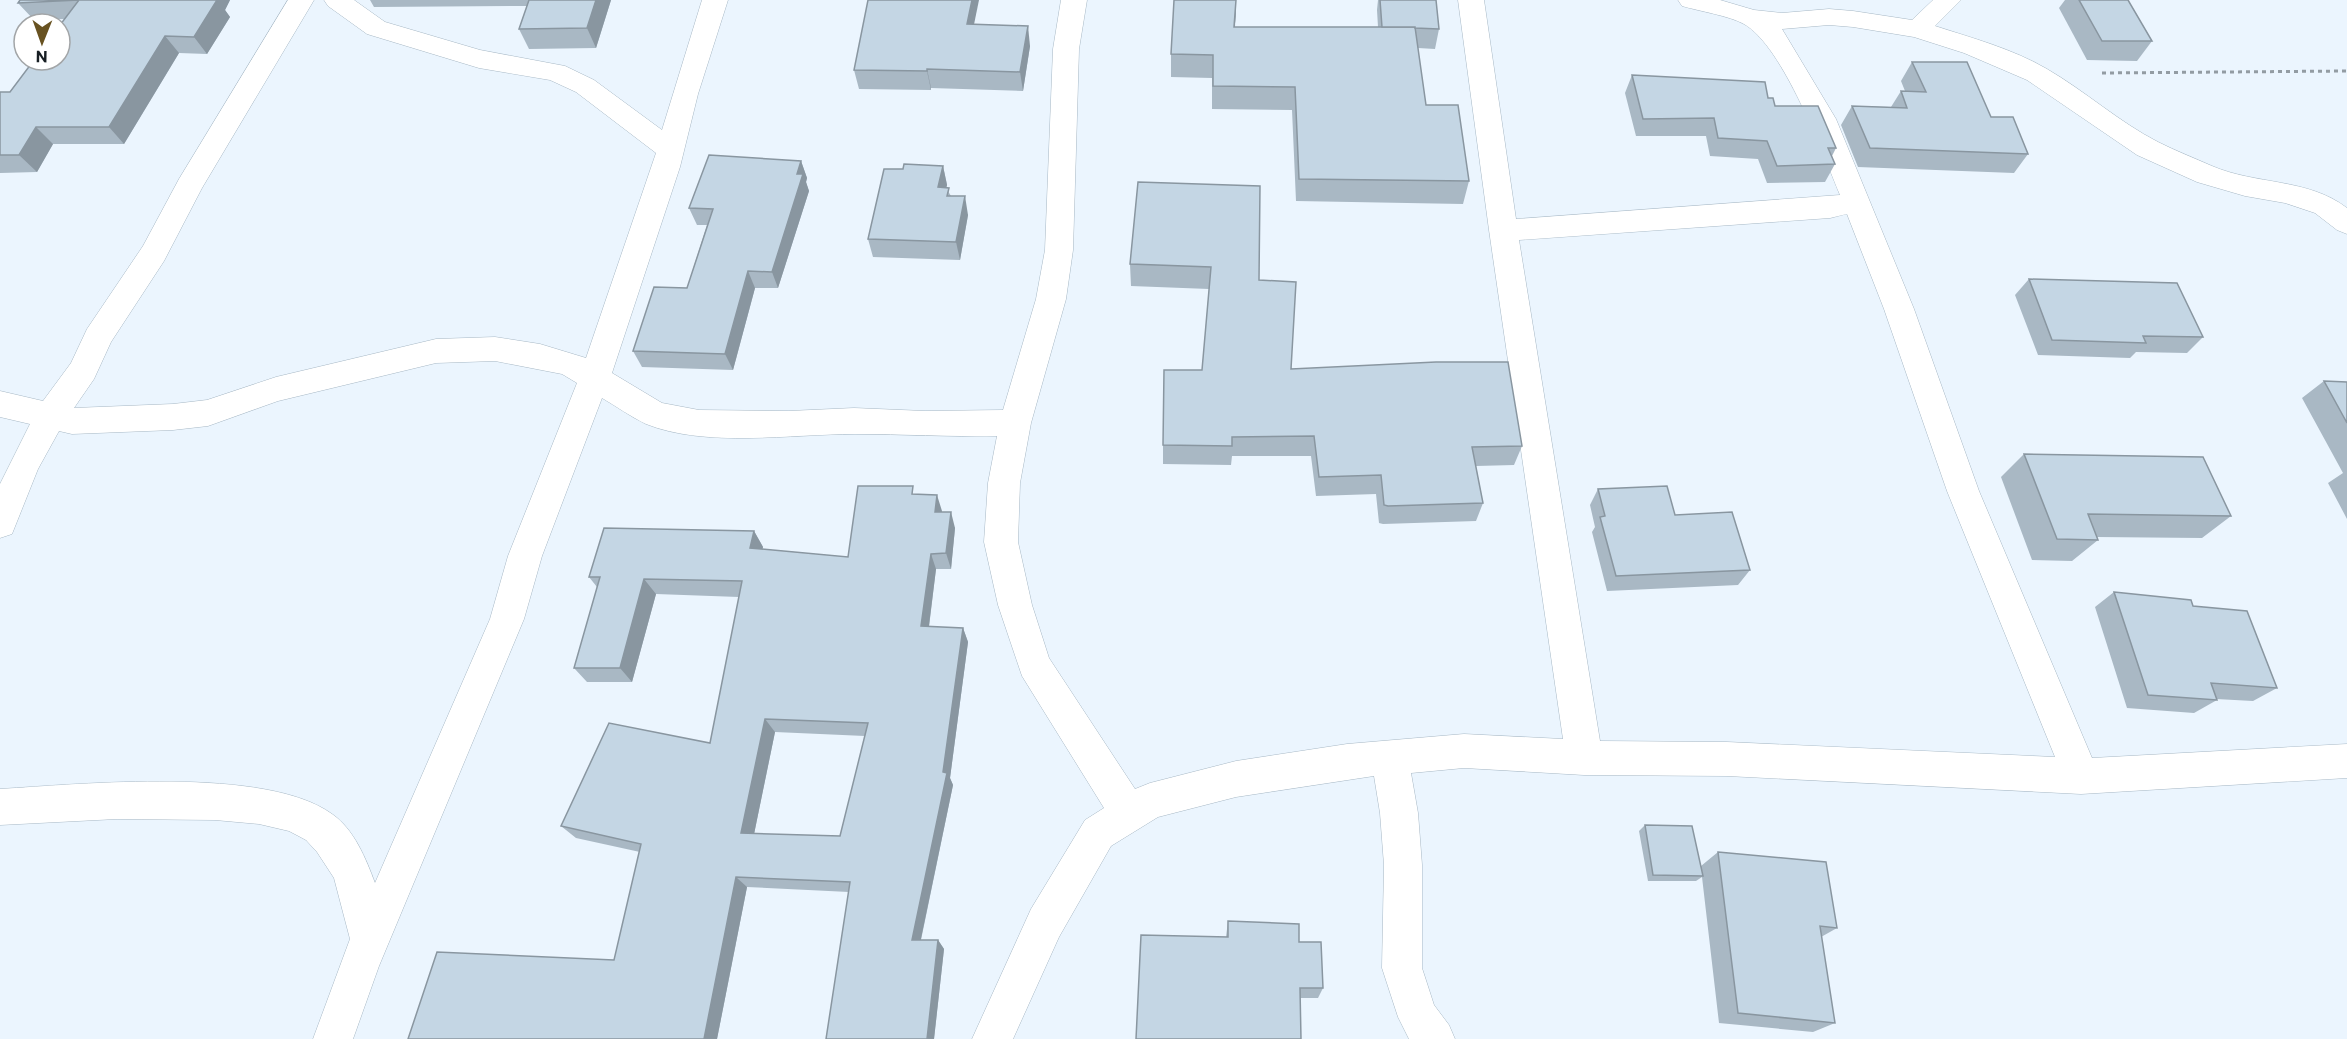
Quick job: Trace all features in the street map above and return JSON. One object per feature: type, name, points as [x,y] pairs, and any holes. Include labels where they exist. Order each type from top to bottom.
[{"type":"street","points":[[0,524],[23,467],[50,417],[83,370],[98,338],[154,253],[189,186],[301,0]]},
{"type":"street","points":[[337,0],[376,28],[479,58],[556,72],[585,86],[670,150]]},
{"type":"street","points":[[333,1039],[370,941],[507,619],[525,556],[595,377],[670,150],[715,0]]},
{"type":"street","points":[[1074,0],[1066,49],[1059,250],[1051,299],[1015,423],[1004,483],[1000,542],[1015,605],[1034,665],[1129,814]]},
{"type":"street","points":[[1471,0],[1503,230],[1555,554],[1584,758]]},
{"type":"street","points":[[1691,0],[1753,18],[1782,21],[1829,17],[1917,29],[1973,47],[2037,74],[2147,148],[2207,175],[2245,186],[2288,193],[2325,206],[2347,223]]},
{"type":"street","points":[[1917,29],[1948,0]]},
{"type":"street","points":[[1753,18],[1774,37],[1823,118],[1899,309],[1963,491],[2081,776]]},
{"type":"street","points":[[1503,230],[1830,208],[1856,202]]},
{"type":"street","points":[[0,404],[72,421],[172,417],[208,413],[276,389],[436,351],[495,349],[571,364],[655,414],[699,423],[789,424],[854,421],[925,424],[1015,423]]},
{"type":"street","points":[[992,1039],[1045,923],[1098,833],[1150,801],[1236,779],[1347,761],[1464,751],[1584,758],[1727,759],[2081,776],[2347,761]]},
{"type":"street","points":[[1390,758],[1399,813],[1403,865],[1402,968],[1418,1017],[1435,1039]]},
{"type":"street","points":[[0,807],[117,800],[241,804],[288,811],[317,825],[342,852],[359,890],[370,941]]},
{"type":"path","points":[[2037,74],[2347,70]]},
{"type":"building","points":[[20,0],[79,0],[18,3]]},
{"type":"building","points":[[79,0],[217,0],[194,37],[165,36],[109,127],[36,127],[19,155],[0,155],[0,92],[10,92],[25,72],[72,72],[72,12],[70,12]]},
{"type":"building","points":[[529,0],[596,0],[587,28],[519,29]]},
{"type":"building","points":[[868,0],[972,0],[967,24],[1028,26],[1020,72],[927,69],[927,71],[854,70]]},
{"type":"building","points":[[1174,0],[1236,0],[1234,27],[1415,27],[1426,105],[1458,105],[1469,181],[1299,179],[1295,87],[1213,86],[1213,55],[1171,54]]},
{"type":"building","points":[[1380,0],[1436,0],[1439,29],[1382,27]]},
{"type":"building","points":[[2079,0],[2128,0],[2152,41],[2102,41]]},
{"type":"building","points":[[1912,62],[1967,62],[1991,117],[2013,117],[2028,154],[1870,148],[1852,106],[1907,108],[1901,91],[1926,92]]},
{"type":"building","points":[[1632,75],[1765,82],[1768,98],[1773,98],[1775,106],[1818,106],[1836,148],[1828,148],[1835,164],[1777,166],[1767,141],[1718,138],[1714,118],[1643,119]]},
{"type":"building","points":[[709,155],[801,161],[797,174],[803,174],[772,272],[748,271],[725,354],[633,351],[654,287],[687,288],[713,209],[689,208]]},
{"type":"building","points":[[904,164],[943,166],[938,187],[949,188],[947,196],[965,196],[956,242],[868,239],[884,169],[903,169]]},
{"type":"building","points":[[1138,182],[1260,186],[1259,280],[1296,282],[1291,369],[1436,362],[1508,362],[1522,446],[1472,447],[1483,503],[1384,505],[1381,475],[1319,477],[1314,436],[1232,437],[1232,446],[1163,445],[1164,370],[1202,370],[1211,267],[1130,264]]},
{"type":"building","points":[[2029,279],[2177,283],[2203,337],[2143,336],[2146,343],[2052,340]]},
{"type":"building","points":[[2324,381],[2347,382],[2347,423]]},
{"type":"building","points":[[2024,454],[2203,457],[2231,516],[2088,514],[2098,540],[2057,539]]},
{"type":"building","points":[[858,486],[913,486],[912,494],[937,495],[935,512],[951,512],[946,553],[931,554],[921,626],[963,628],[943,772],[947,773],[912,940],[938,940],[927,1039],[826,1039],[850,882],[736,877],[704,1039],[408,1039],[437,952],[614,960],[641,844],[561,826],[609,723],[710,743],[742,581],[644,579],[620,668],[574,668],[600,577],[589,577],[604,528],[754,531],[750,548],[848,557]],"holes":[[[765,719],[868,723],[840,836],[741,833]]]},
{"type":"building","points":[[1667,486],[1675,515],[1732,512],[1750,570],[1616,576],[1600,517],[1605,516],[1598,489]]},
{"type":"building","points":[[2114,592],[2191,600],[2193,606],[2247,611],[2277,688],[2211,683],[2217,700],[2148,695]]},
{"type":"building","points":[[1645,825],[1692,826],[1703,876],[1653,875]]},
{"type":"building","points":[[1718,852],[1826,862],[1837,928],[1820,926],[1835,1023],[1738,1013]]},
{"type":"building","points":[[1228,921],[1299,924],[1299,942],[1321,942],[1323,988],[1300,988],[1301,1039],[1136,1039],[1141,935],[1228,937]]}]
